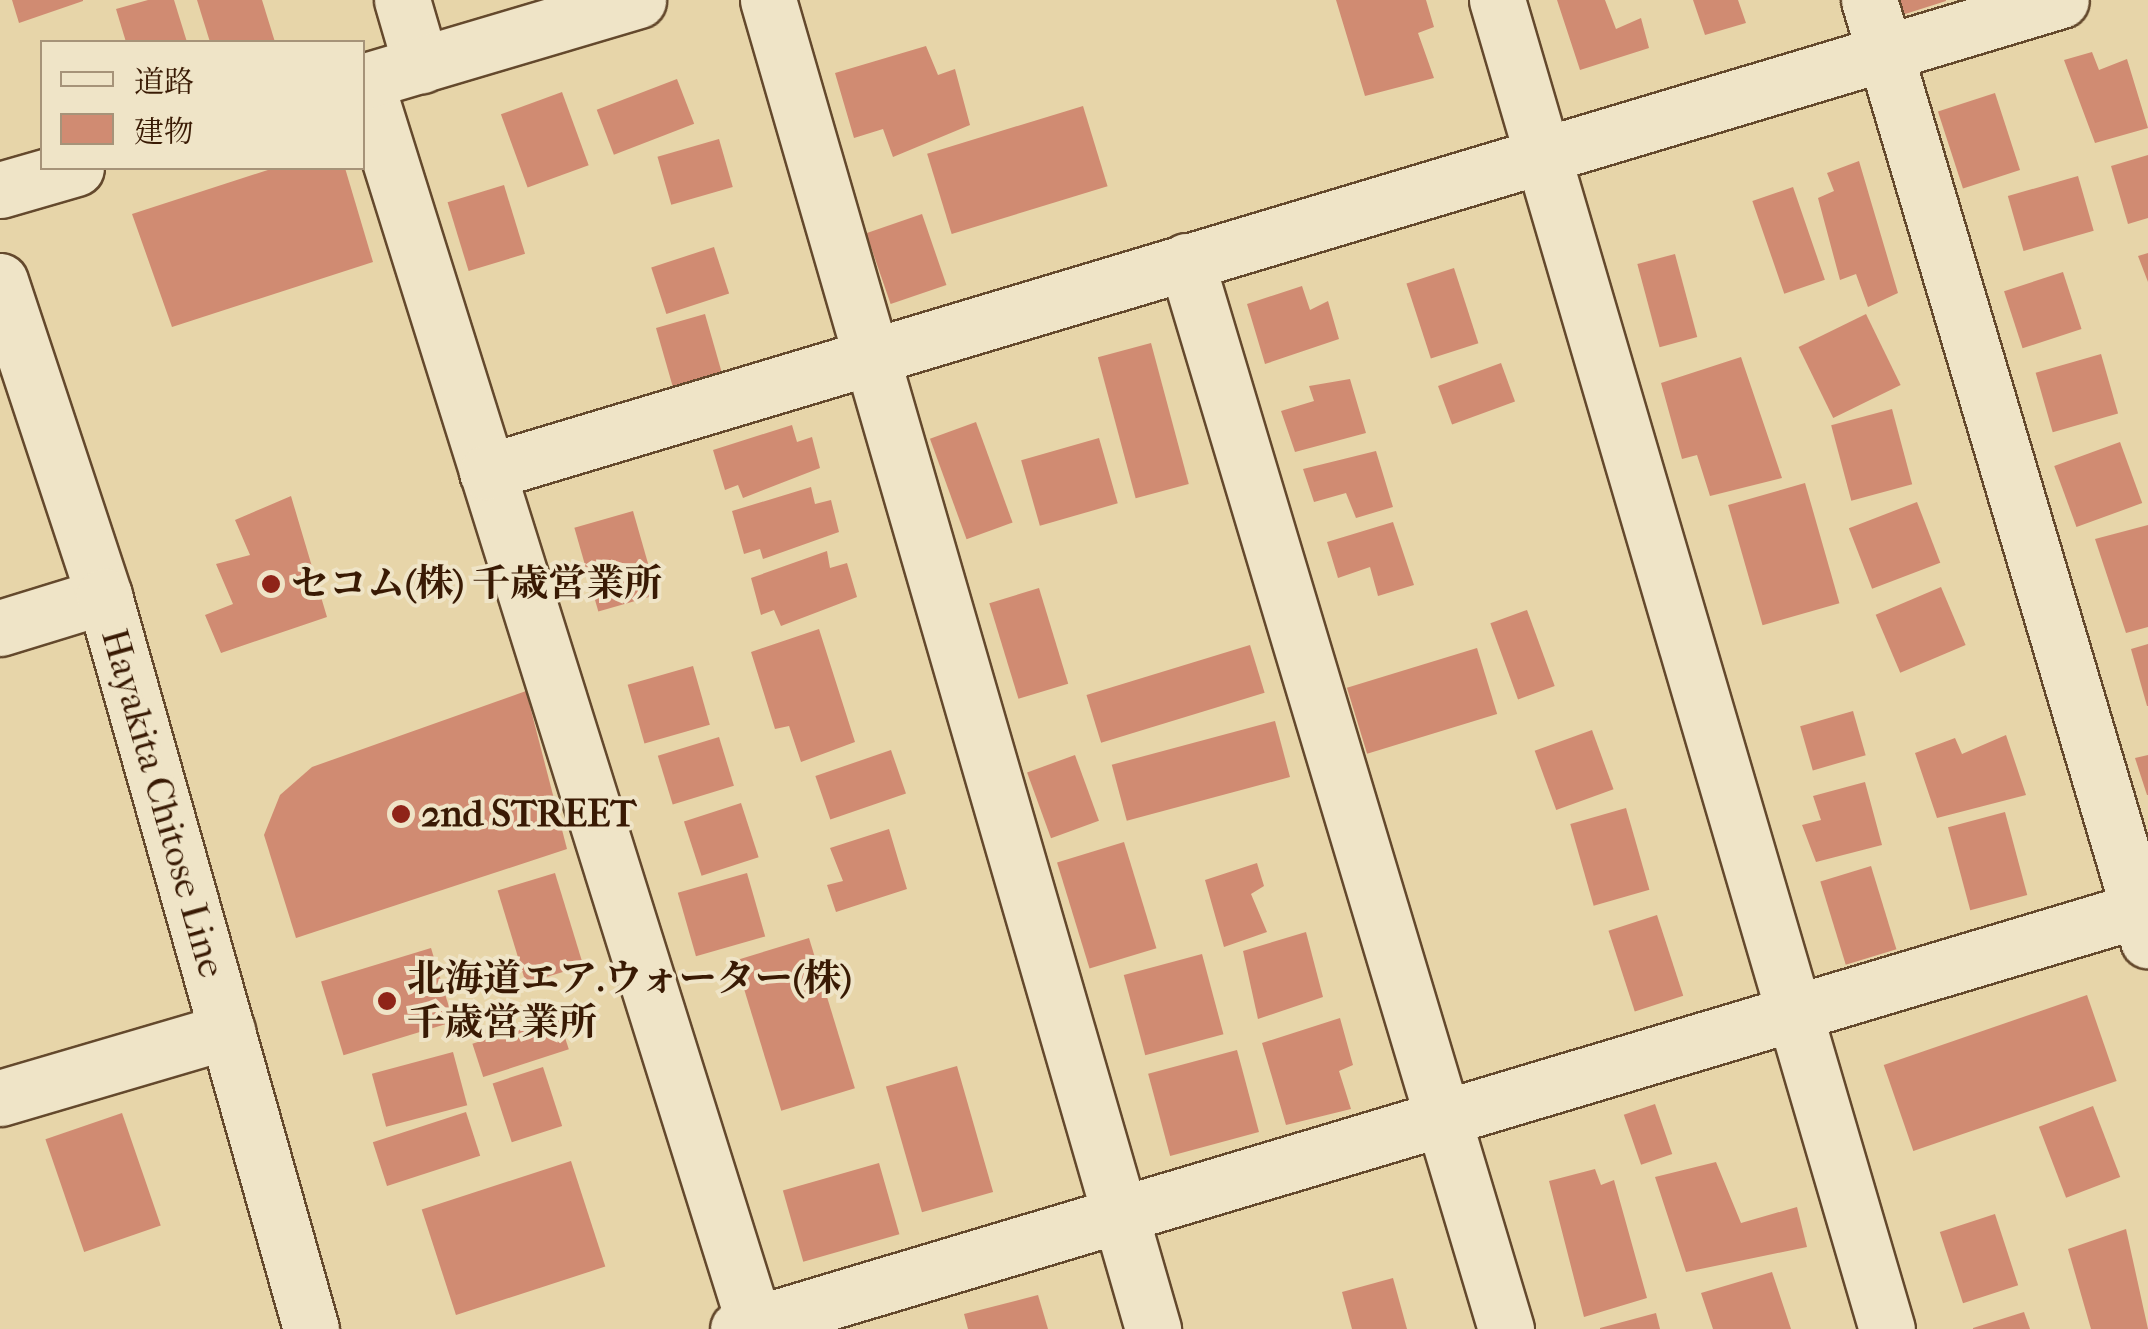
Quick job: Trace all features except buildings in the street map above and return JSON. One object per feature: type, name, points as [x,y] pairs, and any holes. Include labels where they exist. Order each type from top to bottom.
[{"type":"street","points":[[402,0],[421,65]]},
{"type":"street","points":[[365,82],[638,0]]},
{"type":"street","points":[[768,0],[1153,1329]]},
{"type":"street","points":[[1497,0],[1887,1329]]},
{"type":"street","points":[[365,85],[749,1327],[1794,1013],[2145,919],[1868,0]]},
{"type":"street","points":[[487,472],[2062,0]]},
{"type":"street","points":[[0,190],[69,170]]},
{"type":"street","points":[[1186,261],[1506,1329]]},
{"type":"street","name":"Hayakita Chitose Line","points":[[0,281],[104,596],[311,1329]]},
{"type":"street","points":[[0,628],[104,596]]},
{"type":"street","points":[[0,1098],[227,1031]]},
{"type":"place","name":"セコム(株) 千歳営業所","points":[[271,584]]},
{"type":"place","name":"2nd STREET","points":[[401,814]]},
{"type":"place","name":"北海道エア.ウォーター(株) 千歳営業所","points":[[387,1001]]}]
